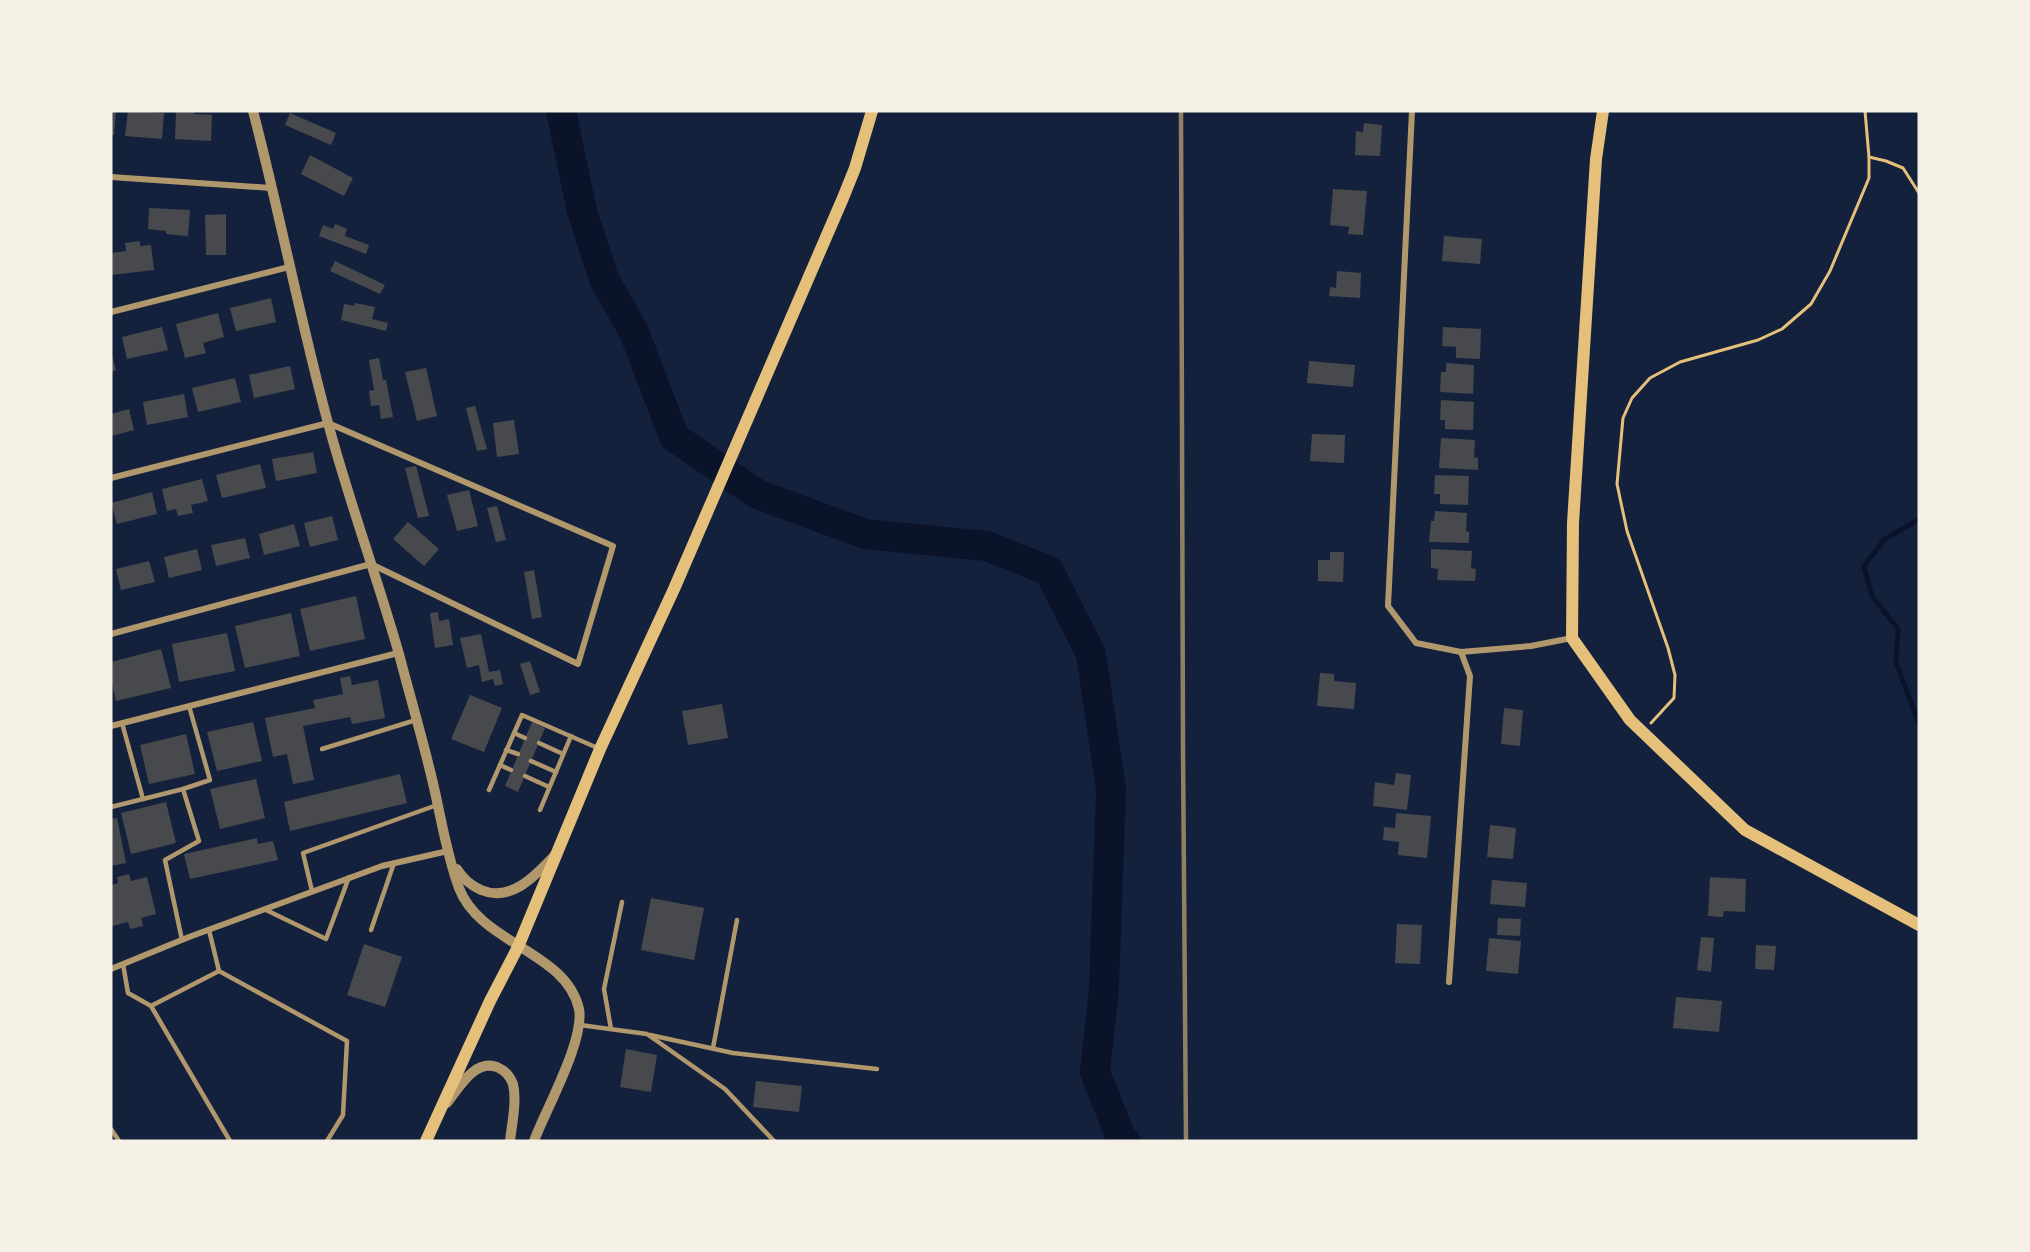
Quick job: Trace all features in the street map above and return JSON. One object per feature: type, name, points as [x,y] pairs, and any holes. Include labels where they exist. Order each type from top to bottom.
[{"type":"main road","points":[[426,1141],[490,1001],[518,947],[600,748],[674,589],[843,198],[855,168],[872,111]]},
{"type":"main road","points":[[1603,111],[1596,159],[1574,511],[1572,638],[1630,720],[1745,830],[1919,925]]},
{"type":"street","points":[[253,111],[328,423],[398,653],[459,886],[469,908],[518,947],[544,962],[564,980],[574,996],[579,1011],[580,1025],[576,1043],[534,1141]]},
{"type":"street","points":[[1412,111],[1388,606],[1416,643],[1461,652],[1531,646],[1572,638]]},
{"type":"street","points":[[111,177],[271,188]]},
{"type":"street","points":[[111,312],[289,267]]},
{"type":"street","points":[[111,478],[328,423],[614,546],[578,664],[371,564],[111,634]]},
{"type":"street","points":[[1449,982],[1470,676],[1461,652]]},
{"type":"street","points":[[111,726],[398,653]]},
{"type":"street","points":[[448,851],[462,878],[486,892],[499,893],[511,891],[524,884],[558,851]]},
{"type":"street","points":[[111,969],[349,877],[394,863],[448,851]]},
{"type":"street","points":[[441,1110],[470,1073],[481,1066],[491,1065],[500,1068],[513,1083],[510,1141]]},
{"type":"lane","points":[[111,807],[210,780],[189,706]]},
{"type":"lane","points":[[489,790],[522,715],[600,748]]},
{"type":"lane","points":[[322,749],[416,720]]},
{"type":"lane","points":[[122,723],[143,799]]},
{"type":"lane","points":[[514,733],[525,738]]},
{"type":"lane","points":[[540,810],[571,736]]},
{"type":"lane","points":[[539,743],[563,754]]},
{"type":"lane","points":[[506,750],[518,754]]},
{"type":"lane","points":[[531,761],[556,771]]},
{"type":"lane","points":[[500,765],[511,770]]},
{"type":"lane","points":[[525,776],[549,787]]},
{"type":"lane","points":[[182,940],[165,860],[199,841],[183,789]]},
{"type":"lane","points":[[312,891],[303,853],[438,805]]},
{"type":"lane","points":[[371,930],[394,863]]},
{"type":"lane","points":[[264,909],[326,939],[349,877]]},
{"type":"lane","points":[[611,1029],[604,989],[622,902]]},
{"type":"lane","points":[[713,1048],[737,920]]},
{"type":"lane","points":[[209,930],[219,971],[347,1041],[343,1115],[327,1141]]},
{"type":"lane","points":[[123,964],[128,993],[151,1006],[230,1141]]},
{"type":"lane","points":[[151,1006],[219,971]]},
{"type":"lane","points":[[580,1025],[648,1034],[734,1053],[878,1069]]},
{"type":"lane","points":[[648,1034],[724,1089],[774,1141]]},
{"type":"lane","points":[[111,1129],[119,1141]]},
{"type":"path","points":[[1642,732],[1674,698],[1674,675],[1668,648],[1627,531],[1617,484],[1623,418],[1632,398],[1650,378],[1680,362],[1758,340],[1782,329],[1811,304],[1830,271],[1869,178],[1865,111]]},
{"type":"path","points":[[1869,157],[1903,168],[1919,194]]},
{"type":"building","points":[[111,111],[116,111],[114,135],[111,135]]},
{"type":"building","points":[[128,111],[164,113],[162,139],[125,136]]},
{"type":"building","points":[[176,111],[195,111],[194,114],[212,115],[211,141],[175,139]]},
{"type":"building","points":[[290,113],[336,133],[331,145],[285,125]]},
{"type":"building","points":[[1364,123],[1382,125],[1380,156],[1355,155],[1356,131],[1363,132]]},
{"type":"building","points":[[310,155],[353,178],[344,196],[301,174]]},
{"type":"building","points":[[1333,189],[1367,191],[1363,235],[1348,234],[1349,227],[1330,225]]},
{"type":"building","points":[[149,208],[190,210],[188,236],[166,234],[166,231],[148,229]]},
{"type":"building","points":[[226,214],[226,255],[206,255],[205,215]]},
{"type":"building","points":[[335,224],[347,229],[345,236],[369,245],[366,254],[319,236],[323,225],[333,229]]},
{"type":"building","points":[[1444,236],[1482,239],[1480,264],[1442,261]]},
{"type":"building","points":[[140,241],[140,246],[151,245],[154,270],[111,275],[111,253],[126,251],[125,243]]},
{"type":"building","points":[[335,261],[385,285],[380,294],[330,271]]},
{"type":"building","points":[[1337,271],[1361,273],[1360,298],[1329,296],[1330,287],[1336,288]]},
{"type":"building","points":[[271,298],[276,322],[236,331],[230,308]]},
{"type":"building","points":[[355,303],[375,307],[372,319],[388,323],[386,331],[341,320],[344,304],[354,306]]},
{"type":"building","points":[[218,313],[224,337],[203,343],[206,353],[185,358],[176,324]]},
{"type":"building","points":[[162,327],[168,350],[127,359],[122,337]]},
{"type":"building","points":[[1443,327],[1481,329],[1480,359],[1456,358],[1456,347],[1442,346]]},
{"type":"building","points":[[111,352],[116,370],[111,372]]},
{"type":"building","points":[[379,358],[393,417],[381,419],[379,405],[371,406],[369,391],[374,390],[369,360]]},
{"type":"building","points":[[1309,361],[1355,365],[1353,387],[1307,383]]},
{"type":"building","points":[[1446,363],[1474,365],[1473,394],[1440,392],[1441,372],[1446,372]]},
{"type":"building","points":[[290,366],[295,389],[254,398],[249,375]]},
{"type":"building","points":[[426,368],[437,416],[417,421],[405,372]]},
{"type":"building","points":[[235,378],[241,402],[198,412],[192,388]]},
{"type":"building","points":[[184,394],[188,417],[147,425],[143,402]]},
{"type":"building","points":[[1441,400],[1474,402],[1473,430],[1445,429],[1445,420],[1440,420]]},
{"type":"building","points":[[475,406],[487,449],[477,451],[466,408]]},
{"type":"building","points":[[129,409],[134,430],[111,436],[111,414]]},
{"type":"building","points":[[514,420],[519,454],[497,457],[493,423]]},
{"type":"building","points":[[1312,434],[1345,435],[1344,463],[1310,461]]},
{"type":"building","points":[[1441,438],[1475,440],[1474,457],[1478,458],[1478,470],[1439,468]]},
{"type":"building","points":[[313,452],[317,473],[276,481],[272,459]]},
{"type":"building","points":[[260,464],[266,488],[222,498],[216,475]]},
{"type":"building","points":[[416,466],[429,516],[418,518],[405,468]]},
{"type":"building","points":[[1435,475],[1469,476],[1468,505],[1440,504],[1440,494],[1434,494]]},
{"type":"building","points":[[202,479],[208,501],[191,505],[193,513],[178,516],[176,509],[167,511],[162,489]]},
{"type":"building","points":[[469,490],[478,526],[457,531],[447,495]]},
{"type":"building","points":[[152,492],[157,514],[117,524],[111,503]]},
{"type":"building","points":[[497,506],[506,540],[496,542],[487,508]]},
{"type":"building","points":[[1435,511],[1467,513],[1466,531],[1469,532],[1469,543],[1429,542],[1431,521],[1434,521]]},
{"type":"building","points":[[332,516],[338,540],[310,547],[304,523]]},
{"type":"building","points":[[408,522],[439,549],[424,566],[393,539]]},
{"type":"building","points":[[294,524],[300,546],[264,555],[259,534]]},
{"type":"building","points":[[245,538],[250,558],[216,566],[211,545]]},
{"type":"building","points":[[197,549],[202,570],[169,578],[164,557]]},
{"type":"building","points":[[1431,549],[1472,551],[1471,568],[1476,569],[1475,581],[1437,580],[1438,569],[1431,568]]},
{"type":"building","points":[[1330,552],[1344,552],[1343,582],[1318,581],[1318,560],[1330,560]]},
{"type":"building","points":[[149,561],[155,582],[121,590],[116,569]]},
{"type":"building","points":[[534,570],[542,617],[532,619],[524,572]]},
{"type":"building","points":[[356,596],[365,639],[310,651],[300,609]]},
{"type":"building","points":[[438,612],[439,621],[449,619],[453,645],[435,648],[430,613]]},
{"type":"building","points":[[291,613],[300,656],[245,668],[235,626]]},
{"type":"building","points":[[227,633],[235,671],[179,682],[172,644]]},
{"type":"building","points":[[481,634],[489,672],[500,670],[503,684],[495,686],[493,679],[482,682],[479,665],[467,668],[460,638]]},
{"type":"building","points":[[161,649],[171,688],[116,701],[111,679],[111,662]]},
{"type":"building","points":[[530,661],[540,692],[530,695],[520,664]]},
{"type":"building","points":[[1320,673],[1334,674],[1334,681],[1356,683],[1354,709],[1317,706]]},
{"type":"building","points":[[350,676],[352,685],[378,680],[385,718],[352,724],[350,717],[303,726],[314,780],[293,784],[287,754],[273,757],[265,718],[315,708],[313,700],[343,694],[340,678]]},
{"type":"building","points":[[470,695],[502,708],[484,752],[451,739]]},
{"type":"building","points":[[722,704],[728,738],[688,745],[682,711]]},
{"type":"building","points":[[1504,708],[1523,710],[1520,746],[1501,744]]},
{"type":"building","points":[[253,722],[262,761],[217,771],[207,732]]},
{"type":"building","points":[[532,722],[545,728],[518,792],[505,786]]},
{"type":"building","points":[[186,734],[195,774],[149,784],[140,745]]},
{"type":"building","points":[[1396,773],[1411,775],[1407,810],[1373,806],[1375,782],[1394,785]]},
{"type":"building","points":[[400,774],[407,803],[290,831],[284,802]]},
{"type":"building","points":[[256,779],[265,818],[220,829],[210,789]]},
{"type":"building","points":[[166,802],[176,843],[131,854],[121,813]]},
{"type":"building","points":[[1396,813],[1431,816],[1427,858],[1398,855],[1399,842],[1383,840],[1384,827],[1395,828]]},
{"type":"building","points":[[117,818],[126,863],[111,866],[111,819]]},
{"type":"building","points":[[1490,825],[1516,828],[1513,859],[1487,857]]},
{"type":"building","points":[[257,838],[258,844],[273,841],[278,860],[190,879],[184,854]]},
{"type":"building","points":[[129,874],[131,881],[147,877],[156,914],[141,918],[143,926],[130,929],[128,922],[112,926],[111,920],[111,885],[118,883],[117,877]]},
{"type":"building","points":[[1710,877],[1746,879],[1745,912],[1724,911],[1723,917],[1708,916]]},
{"type":"building","points":[[1492,880],[1527,883],[1525,907],[1490,904]]},
{"type":"building","points":[[651,898],[704,908],[694,960],[641,950]]},
{"type":"building","points":[[1498,918],[1521,919],[1520,936],[1497,935]]},
{"type":"building","points":[[1397,924],[1422,925],[1420,964],[1395,963]]},
{"type":"building","points":[[1701,937],[1714,938],[1711,972],[1697,970]]},
{"type":"building","points":[[1489,938],[1521,941],[1518,974],[1486,971]]},
{"type":"building","points":[[364,944],[402,957],[385,1007],[347,995]]},
{"type":"building","points":[[1756,945],[1776,946],[1774,970],[1755,969]]},
{"type":"building","points":[[1676,997],[1722,1001],[1719,1032],[1673,1028]]},
{"type":"building","points":[[626,1049],[657,1055],[651,1092],[620,1087]]},
{"type":"building","points":[[756,1081],[802,1086],[799,1112],[753,1107]]},
{"type":"waterway","points":[[561,111],[582,211],[604,279],[634,332],[674,437],[757,494],[865,534],[987,546],[1049,571],[1091,654],[1111,789],[1104,988],[1095,1072],[1121,1138],[1125,1141]]},
{"type":"waterway","points":[[1919,519],[1884,540],[1864,566],[1872,596],[1898,629],[1896,662],[1919,724]]},
{"type":"railway","points":[[1181,111],[1186,1141]]}]
